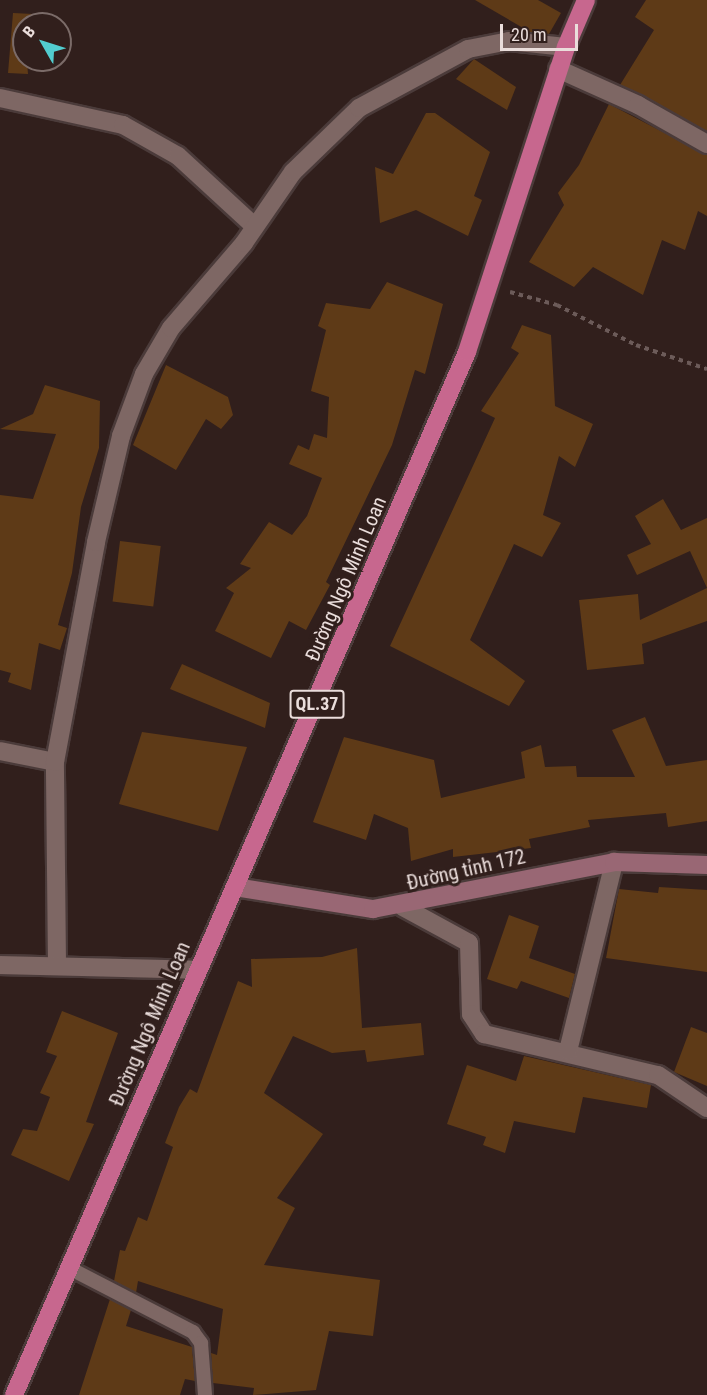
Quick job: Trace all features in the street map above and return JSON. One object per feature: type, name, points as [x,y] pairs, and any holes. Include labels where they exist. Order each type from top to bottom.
[{"type":"highway","name":"Đường Ngô Minh Loan","points":[[14,1395],[467,352],[558,69],[586,0]]},
{"type":"main road","name":"Đường tỉnh 172","points":[[235,887],[351,908],[403,908],[614,862],[707,865]]},
{"type":"street","points":[[57,964],[55,762],[96,542],[129,409],[171,328],[312,151],[359,108],[418,74],[468,49],[509,40],[566,47]]},
{"type":"street","points":[[558,69],[638,105],[707,144]]},
{"type":"street","points":[[0,98],[123,125],[178,156],[253,225]]},
{"type":"street","points":[[0,751],[55,762]]},
{"type":"street","points":[[568,1051],[614,862]]},
{"type":"street","points":[[403,908],[469,943],[471,1014],[484,1034],[568,1051],[658,1075],[707,1108]]},
{"type":"street","points":[[0,965],[57,964],[198,970]]},
{"type":"lane","points":[[69,1268],[193,1332],[201,1343],[205,1395]]},
{"type":"path","points":[[489,284],[557,306],[636,345],[707,369]]},
{"type":"building","points":[[475,0],[538,0],[561,13],[549,34],[530,32]]},
{"type":"building","points":[[646,0],[707,0],[707,131],[620,85],[654,30],[635,17]]},
{"type":"building","points":[[12,25],[12,72],[28,72],[28,74],[8,73]]},
{"type":"building","points":[[474,59],[516,87],[507,110],[456,79]]},
{"type":"building","points":[[609,104],[707,155],[707,216],[698,211],[685,250],[662,240],[643,295],[593,267],[574,287],[529,262],[564,205],[558,193],[579,165]]},
{"type":"building","points":[[426,113],[435,113],[490,152],[474,196],[482,200],[468,236],[416,210],[380,223],[375,167],[393,174]]},
{"type":"building","points":[[387,282],[443,304],[425,374],[415,370],[392,445],[326,582],[330,585],[306,630],[289,621],[271,658],[215,631],[234,593],[226,588],[251,568],[240,564],[269,522],[292,535],[307,516],[322,478],[289,464],[298,445],[309,450],[314,434],[327,438],[329,397],[311,391],[326,330],[318,326],[326,303],[370,309]]},
{"type":"building","points":[[522,325],[551,335],[555,406],[593,424],[575,467],[559,456],[543,515],[561,523],[542,557],[514,544],[470,640],[525,681],[509,706],[390,646],[495,418],[481,411],[519,353],[511,348]]},
{"type":"building","points":[[166,365],[228,397],[233,415],[221,429],[206,419],[176,470],[133,445]]},
{"type":"building","points":[[45,385],[100,401],[99,448],[81,507],[72,573],[58,625],[67,628],[60,650],[39,643],[31,690],[8,682],[11,673],[0,670],[0,495],[33,499],[56,434],[0,429],[33,414]]},
{"type":"building","points":[[663,499],[681,530],[707,518],[707,588],[690,551],[637,575],[627,555],[651,544],[635,516]]},
{"type":"building","points":[[120,541],[161,546],[153,607],[113,602]]},
{"type":"building","points":[[707,588],[707,621],[642,644],[644,664],[587,670],[579,600],[638,594],[640,620]]},
{"type":"building","points":[[182,664],[270,703],[265,728],[170,689]]},
{"type":"building","points":[[645,717],[666,766],[707,760],[707,821],[668,827],[666,813],[588,820],[590,827],[529,839],[531,848],[453,857],[453,849],[411,861],[408,828],[374,814],[366,840],[313,822],[344,737],[434,760],[441,798],[525,778],[521,752],[541,745],[545,767],[576,766],[577,777],[635,777],[612,730]]},
{"type":"building","points":[[142,732],[247,747],[218,831],[119,804]]},
{"type":"building","points":[[659,887],[707,890],[707,972],[606,958],[619,889],[658,893]]},
{"type":"building","points":[[509,915],[539,926],[529,958],[575,974],[569,998],[521,981],[517,989],[487,979]]},
{"type":"building","points":[[357,948],[362,1028],[421,1023],[424,1055],[367,1062],[365,1050],[332,1053],[293,1036],[264,1093],[323,1134],[277,1198],[295,1208],[264,1265],[380,1280],[373,1336],[329,1331],[316,1390],[253,1395],[254,1388],[213,1383],[211,1353],[217,1355],[223,1309],[138,1281],[136,1293],[114,1281],[120,1250],[125,1251],[138,1217],[147,1221],[173,1147],[165,1143],[179,1107],[190,1089],[197,1093],[238,981],[252,987],[251,959],[322,957]]},
{"type":"building","points":[[62,1011],[118,1033],[86,1122],[94,1124],[69,1181],[11,1155],[23,1129],[37,1131],[50,1097],[40,1093],[57,1056],[46,1052]]},
{"type":"building","points":[[691,1027],[707,1033],[707,1086],[674,1072]]},
{"type":"building","points":[[524,1056],[651,1085],[647,1108],[583,1097],[575,1133],[514,1121],[505,1153],[483,1145],[486,1137],[447,1124],[467,1065],[516,1081]]},
{"type":"building","points":[[110,1299],[131,1310],[126,1326],[192,1347],[195,1381],[185,1379],[180,1395],[79,1395]]}]
